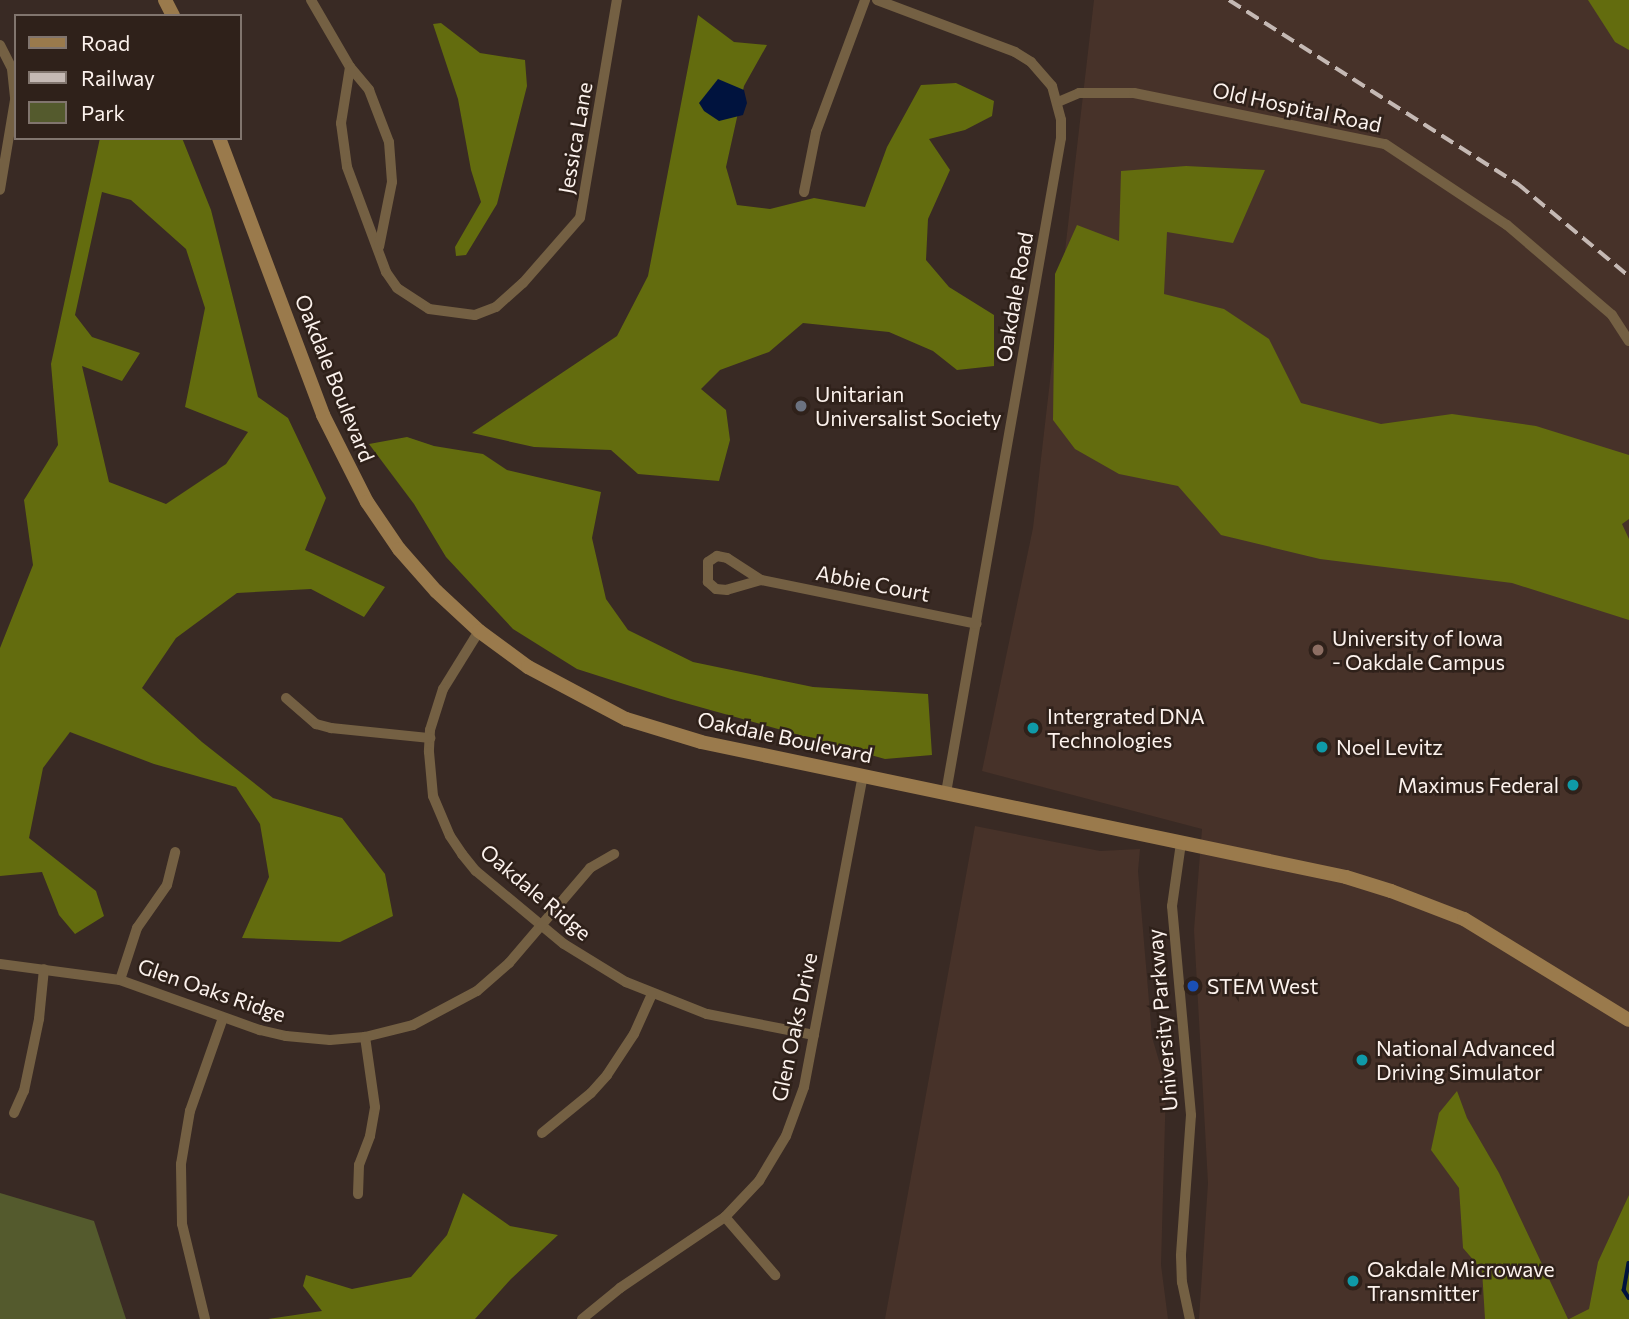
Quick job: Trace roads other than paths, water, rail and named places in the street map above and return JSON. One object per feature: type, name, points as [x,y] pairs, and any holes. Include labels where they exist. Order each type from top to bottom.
[{"type":"main road","name":"Oakdale Boulevard","points":[[220,140],[323,415],[357,486],[399,549],[436,591],[479,631],[558,685],[626,719],[701,742],[1346,877],[1464,919],[1629,1020]]},
{"type":"street","points":[[311,0],[350,67],[369,90],[389,142],[393,182],[379,247]]},
{"type":"street","name":"Jessica Lane","points":[[350,67],[341,122],[347,167],[379,247],[386,272],[397,288],[429,309],[451,314],[475,315],[496,307],[533,274],[580,218],[588,186],[615,0]]},
{"type":"street","points":[[804,191],[816,132],[865,0]]},
{"type":"street","name":"Oakdale Road","points":[[877,0],[1015,52],[1043,74],[1058,102],[1061,138],[946,793]]},
{"type":"street","points":[[0,45],[12,68],[14,79]]},
{"type":"street","points":[[0,190],[14,91]]},
{"type":"street","name":"Old Hospital Road","points":[[1058,102],[1079,93],[1134,93],[1385,145],[1507,225],[1612,315],[1629,341]]},
{"type":"street","name":"Abbie Court","points":[[761,580],[727,590],[716,589],[708,582],[708,562],[717,556],[727,558],[761,580],[977,624]]},
{"type":"street","name":"Oakdale Ridge","points":[[479,631],[443,689],[430,738],[429,774],[433,796],[450,836],[476,870],[588,960],[652,994],[707,1014],[814,1035]]},
{"type":"street","points":[[286,698],[316,724],[331,729],[430,738]]},
{"type":"street","name":"Glen Oaks Drive","points":[[582,1319],[620,1288],[725,1217],[759,1181],[786,1136],[804,1087],[863,776]]},
{"type":"street","name":"University Parkway","points":[[1181,843],[1172,906],[1191,1115],[1181,1282],[1191,1319]]},
{"type":"street","points":[[120,980],[137,928],[167,885],[175,852]]},
{"type":"street","name":"Glen Oaks Ridge","points":[[0,964],[120,980],[260,1030],[303,1038],[365,1037],[413,1025],[458,1004],[495,976],[590,868],[614,854]]},
{"type":"street","points":[[13,1113],[24,1091],[39,1019],[44,969]]},
{"type":"street","points":[[542,1133],[591,1093],[607,1075],[634,1034],[652,994]]},
{"type":"street","points":[[205,1319],[182,1224],[180,1164],[190,1111],[223,1018]]},
{"type":"street","points":[[358,1194],[359,1164],[372,1129],[375,1107],[365,1037]]},
{"type":"street","points":[[725,1217],[775,1275]]},
{"type":"water","points":[[718,79],[744,90],[747,103],[743,115],[719,121],[704,111],[699,103]]},
{"type":"waterway","points":[[1629,1263],[1624,1290],[1629,1298]]},
{"type":"railway","points":[[1229,0],[1518,184],[1629,276]]},
{"type":"place","name":"Unitarian Universalist Society","points":[[801,406]]},
{"type":"place","name":"University of Iowa - Oakdale Campus","points":[[1318,650]]},
{"type":"place","name":"Intergrated DNA Technologies","points":[[1033,728]]},
{"type":"place","name":"Noel Levitz","points":[[1322,747]]},
{"type":"place","name":"Maximus Federal","points":[[1573,785]]},
{"type":"place","name":"STEM West","points":[[1193,986]]},
{"type":"place","name":"National Advanced Driving Simulator","points":[[1362,1060]]},
{"type":"place","name":"Oakdale Microwave Transmitter","points":[[1353,1281]]}]
